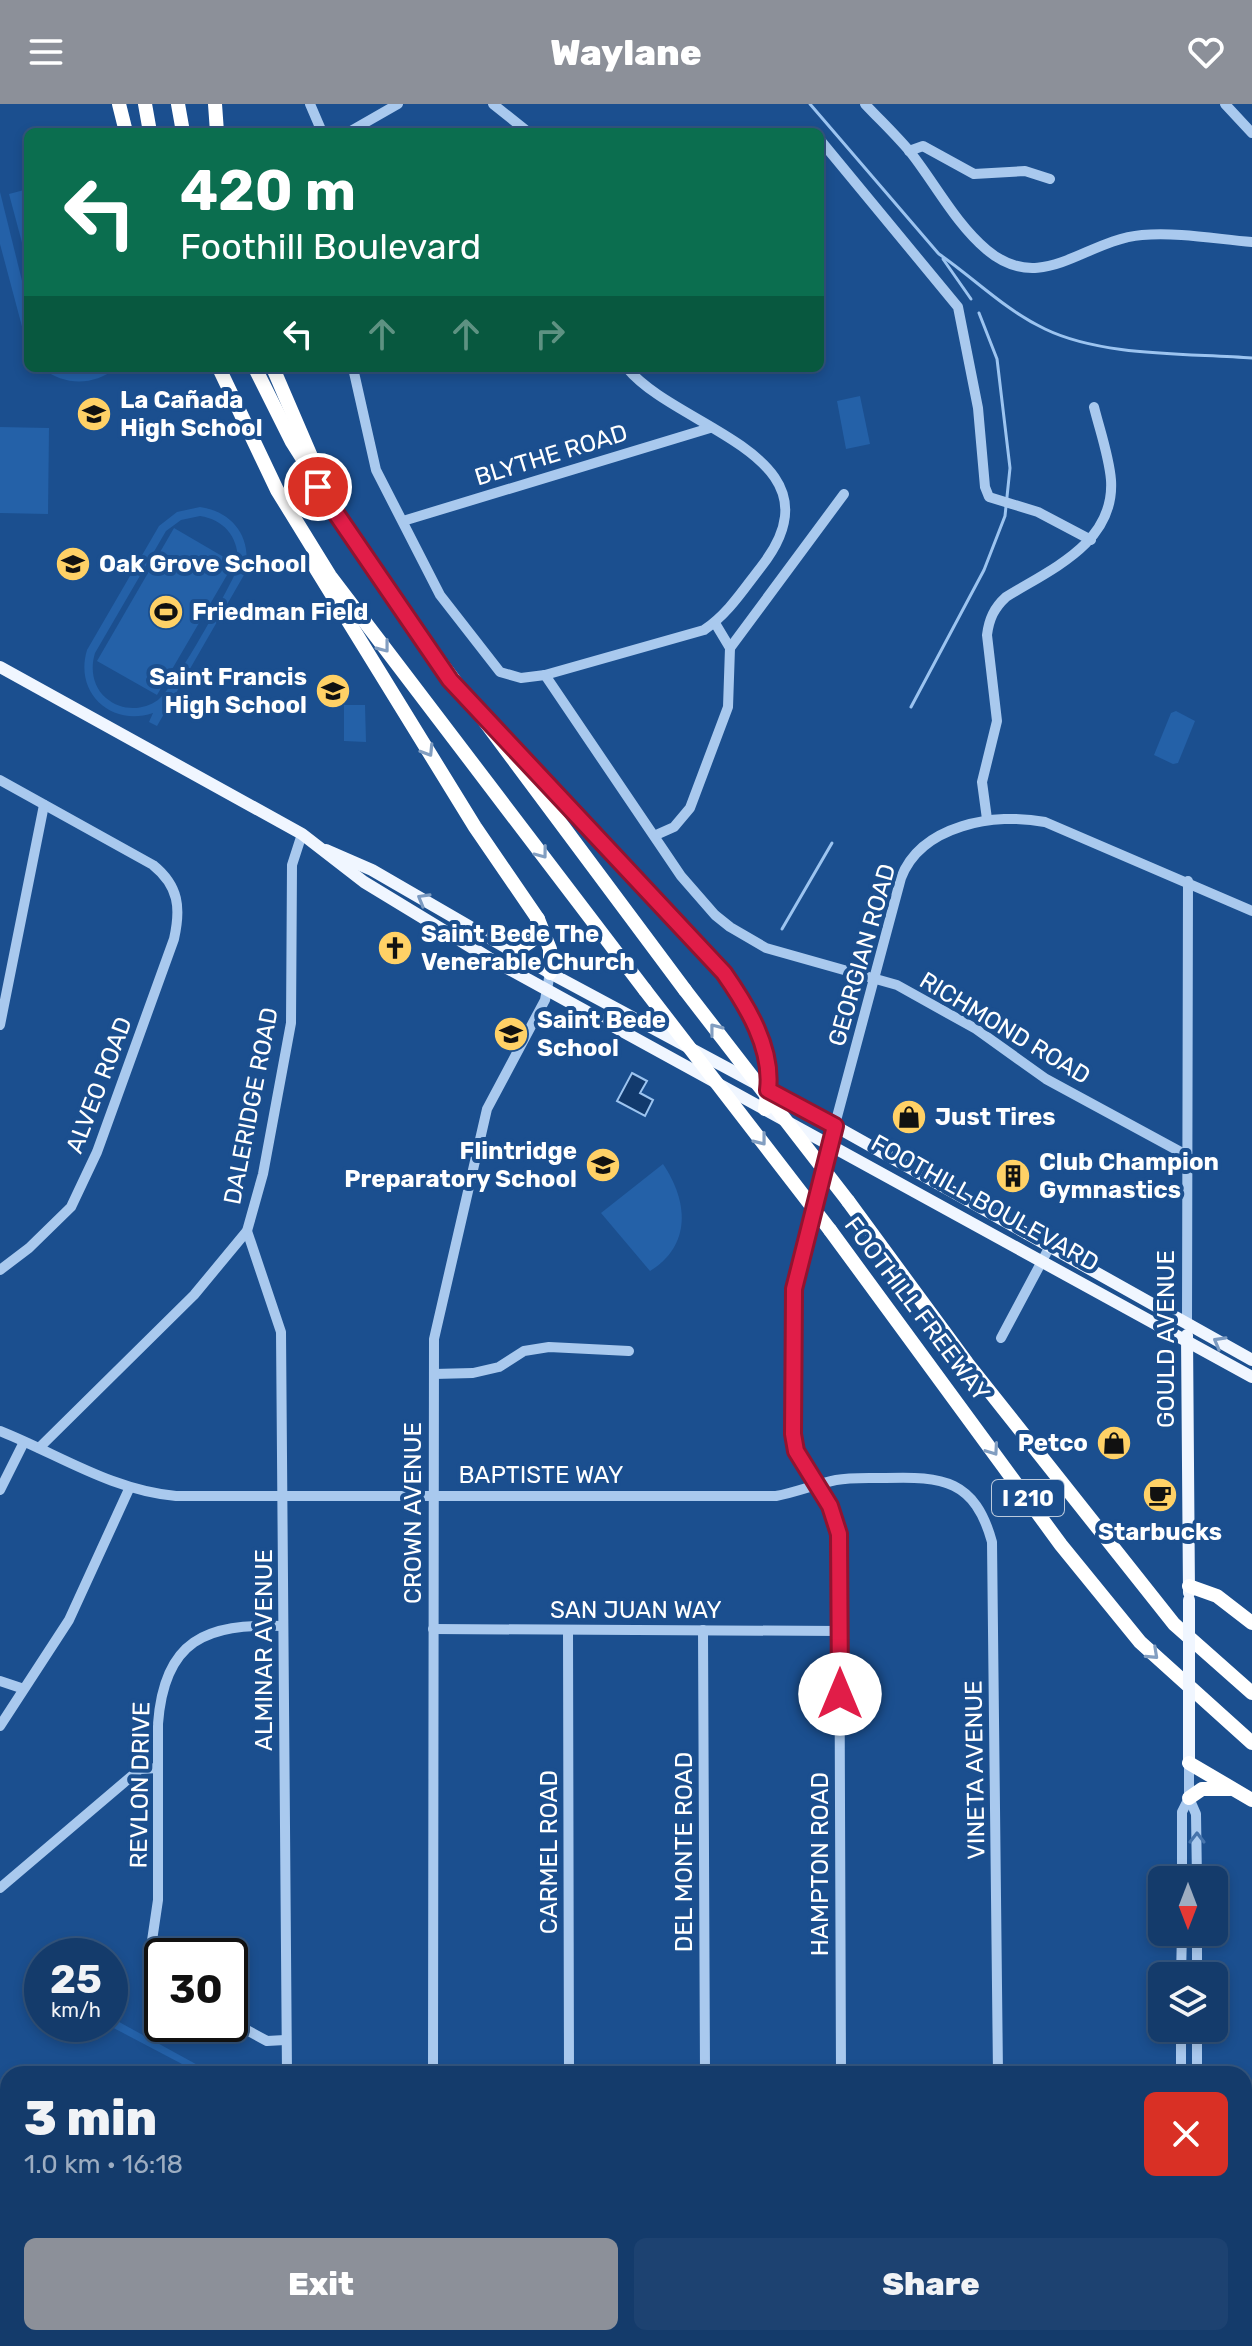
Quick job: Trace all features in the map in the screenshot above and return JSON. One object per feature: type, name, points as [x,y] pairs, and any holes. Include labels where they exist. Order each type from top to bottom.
[{"type":"highway","points":[[119,104],[125,128]]},
{"type":"highway","points":[[145,104],[149,128]]},
{"type":"highway","points":[[178,104],[182,128]]},
{"type":"highway","points":[[215,104],[217,128]]},
{"type":"highway","name":"FOOTHILL FREEWAY","points":[[221,372],[277,490],[340,588],[830,1230],[1061,1545],[1140,1642],[1252,1743]]},
{"type":"highway","name":"FOOTHILL FREEWAY","points":[[257,372],[292,442],[331,509],[450,680],[848,1201],[976,1375],[1165,1612],[1252,1693]]},
{"type":"highway","points":[[275,372],[331,509]]},
{"type":"highway","points":[[277,490],[328,593],[538,919],[550,949],[550,973]]},
{"type":"highway","points":[[450,680],[724,973],[741,998],[767,1060],[765,1109]]},
{"type":"highway","points":[[514,952],[531,941],[538,919]]},
{"type":"highway","points":[[1189,1593],[1217,1596],[1252,1623]]},
{"type":"highway","points":[[1189,1763],[1252,1800]]},
{"type":"highway","points":[[1189,1798],[1214,1787],[1233,1789]]},
{"type":"main road","name":"FOOTHILL BOULEVARD","points":[[0,667],[302,834],[364,882],[547,990],[830,1142],[1252,1377]]},
{"type":"main road","name":"FOOTHILL BOULEVARD","points":[[326,850],[372,870],[550,973],[835,1126],[1252,1360]]},
{"type":"main road","name":"GOULD AVENUE","points":[[1187,1323],[1189,1763]]},
{"type":"street","points":[[310,104],[320,128]]},
{"type":"street","points":[[356,128],[398,104]]},
{"type":"street","points":[[493,104],[523,128]]},
{"type":"street","points":[[865,104],[909,151],[985,249],[1016,268],[1029,270],[1057,265],[1089,249],[1139,235],[1169,234],[1252,242]]},
{"type":"street","points":[[1225,104],[1252,133]]},
{"type":"street","points":[[824,145],[954,299],[961,317],[963,346],[978,408],[985,487],[992,500],[1038,512],[1091,540]]},
{"type":"street","points":[[909,151],[923,146],[974,174],[1025,171],[1050,179]]},
{"type":"street","points":[[354,372],[376,470],[440,595],[492,664],[500,672],[521,678],[545,675],[678,639],[715,623],[768,558],[779,539],[785,508],[779,482],[772,469],[743,445],[655,394],[631,372]]},
{"type":"street","points":[[987,819],[982,782],[997,721],[987,635],[989,621],[996,606],[1006,597],[1091,540],[1105,517],[1111,481],[1094,407]]},
{"type":"street","name":"BLYTHE ROAD","points":[[403,521],[710,428]]},
{"type":"street","points":[[730,648],[844,494]]},
{"type":"street","points":[[656,835],[674,827],[690,808],[728,707],[730,648],[715,623]]},
{"type":"street","name":"RICHMOND ROAD","points":[[545,675],[698,898],[715,915],[750,941],[897,985],[976,1029],[1046,1079],[1188,1156]]},
{"type":"street","points":[[0,780],[44,805],[0,1025]]},
{"type":"street","name":"ALVEO ROAD","points":[[0,1270],[29,1248],[71,1207],[97,1152],[174,939],[179,909],[172,884],[146,861],[44,805]]},
{"type":"street","name":"GEORGIAN ROAD","points":[[830,1142],[901,878],[913,853],[925,844],[987,819],[1045,822],[1252,911]]},
{"type":"street","name":"DALERIDGE ROAD","points":[[39,1448],[194,1295],[247,1231],[263,1174],[291,1023],[292,865],[302,834]]},
{"type":"street","name":"GOULD AVENUE","points":[[1187,1323],[1188,881]]},
{"type":"street","name":"CROWN AVENUE","points":[[433,2066],[434,1339],[487,1109],[547,990],[550,973]]},
{"type":"street","name":"HAMPTON ROAD","points":[[830,1142],[797,1266],[793,1313],[793,1434],[796,1451],[830,1506],[839,1534],[841,2066]]},
{"type":"street","name":"ALMINAR AVENUE","points":[[247,1231],[281,1332],[287,2066]]},
{"type":"street","points":[[1001,1338],[1049,1248]]},
{"type":"street","points":[[434,1374],[473,1373],[499,1367],[524,1351],[549,1347],[629,1351]]},
{"type":"street","name":"BAPTISTE WAY","points":[[0,1431],[129,1489],[176,1496],[776,1496],[840,1479],[911,1477],[949,1483]]},
{"type":"street","points":[[0,1490],[24,1442]]},
{"type":"street","name":"VINETA AVENUE","points":[[949,1483],[970,1495],[985,1516],[992,1542],[998,2066]]},
{"type":"street","points":[[0,1726],[21,1688],[69,1620],[129,1489]]},
{"type":"street","name":"REVLON DRIVE","points":[[152,1938],[158,1900],[160,1698],[168,1672],[179,1654],[202,1636],[216,1630],[283,1626]]},
{"type":"street","name":"SAN JUAN WAY","points":[[433,1629],[840,1631]]},
{"type":"street","name":"CARMEL ROAD","points":[[568,1630],[569,2066]]},
{"type":"street","name":"DEL MONTE ROAD","points":[[703,1630],[705,2066]]},
{"type":"street","points":[[0,1681],[21,1688]]},
{"type":"street","name":"GOULD AVENUE","points":[[1189,1763],[1189,1798],[1196,1814],[1197,1866]]},
{"type":"street","points":[[0,1888],[140,1769],[158,1768]]},
{"type":"street","name":"GOULD AVENUE","points":[[1182,1866],[1182,1812],[1189,1798]]},
{"type":"street","points":[[248,2031],[267,2041],[285,2040]]},
{"type":"street","points":[[1181,2042],[1181,2066]]},
{"type":"street","points":[[1197,2042],[1197,2066]]},
{"type":"shaded area","points":[[24,190],[24,250],[9,194]]},
{"type":"shaded area","points":[[0,192],[24,289],[24,334],[0,244]]},
{"type":"shaded area","points":[[48,372],[110,372],[79,382]]},
{"type":"shaded area","points":[[860,396],[870,444],[846,449],[837,401]]},
{"type":"shaded area","points":[[0,427],[49,428],[48,514],[0,513]]},
{"type":"shaded area","points":[[200,507],[223,515],[239,530],[244,540],[246,563],[244,575],[157,726],[149,722],[153,713],[123,715],[99,703],[91,693],[84,666],[87,650],[159,526],[177,512]],"holes":[[[200,516],[226,528],[237,552],[236,572],[222,600],[187,660],[158,700],[132,708],[112,702],[95,683],[95,653],[166,531],[181,520]]]},
{"type":"shaded area","name":"Friedman Field","points":[[174,528],[234,563],[157,695],[97,661]]},
{"type":"shaded area","points":[[344,705],[365,705],[366,742],[344,741]]},
{"type":"shaded area","points":[[1176,711],[1195,721],[1178,763],[1173,764],[1154,755],[1171,713]]},
{"type":"shaded area","points":[[632,1073],[647,1081],[640,1093],[653,1100],[645,1116],[617,1101]]},
{"type":"shaded area","points":[[663,1164],[677,1193],[682,1222],[673,1249],[650,1271],[601,1213]]},
{"type":"shaded area","points":[[128,2027],[144,2036],[144,2042],[156,2042],[199,2066],[186,2066],[128,2036]]},
{"type":"waterway","points":[[810,104],[938,253]]},
{"type":"waterway","points":[[939,254],[1003,304],[1045,329],[1068,338],[1093,345],[1146,352],[1252,358]]},
{"type":"waterway","points":[[943,259],[971,299]]},
{"type":"waterway","points":[[911,707],[984,570],[1005,516],[1010,468],[997,359],[979,313]]},
{"type":"waterway","points":[[782,929],[832,843]]},
{"type":"place","name":"La Cañada High School","points":[[94,414]]},
{"type":"place","name":"Oak Grove School","points":[[73,564]]},
{"type":"place","name":"Friedman Field","points":[[166,612]]},
{"type":"place","name":"Saint Francis High School","points":[[333,691]]},
{"type":"place","name":"Saint Bede The Venerable Church","points":[[395,948]]},
{"type":"place","name":"Saint Bede School","points":[[511,1034]]},
{"type":"place","name":"Just Tires","points":[[909,1117]]},
{"type":"place","name":"Flintridge Preparatory School","points":[[603,1165]]},
{"type":"place","name":"Club Champion Gymnastics","points":[[1013,1176]]},
{"type":"place","name":"Petco","points":[[1114,1443]]},
{"type":"place","name":"Starbucks","points":[[1160,1495]]},
{"type":"route","points":[[318,487],[450,680],[724,973],[741,998],[760,1039],[770,1077],[768,1090],[835,1126],[797,1266],[793,1313],[793,1434],[796,1451],[830,1506],[839,1534],[840,1694]]}]
